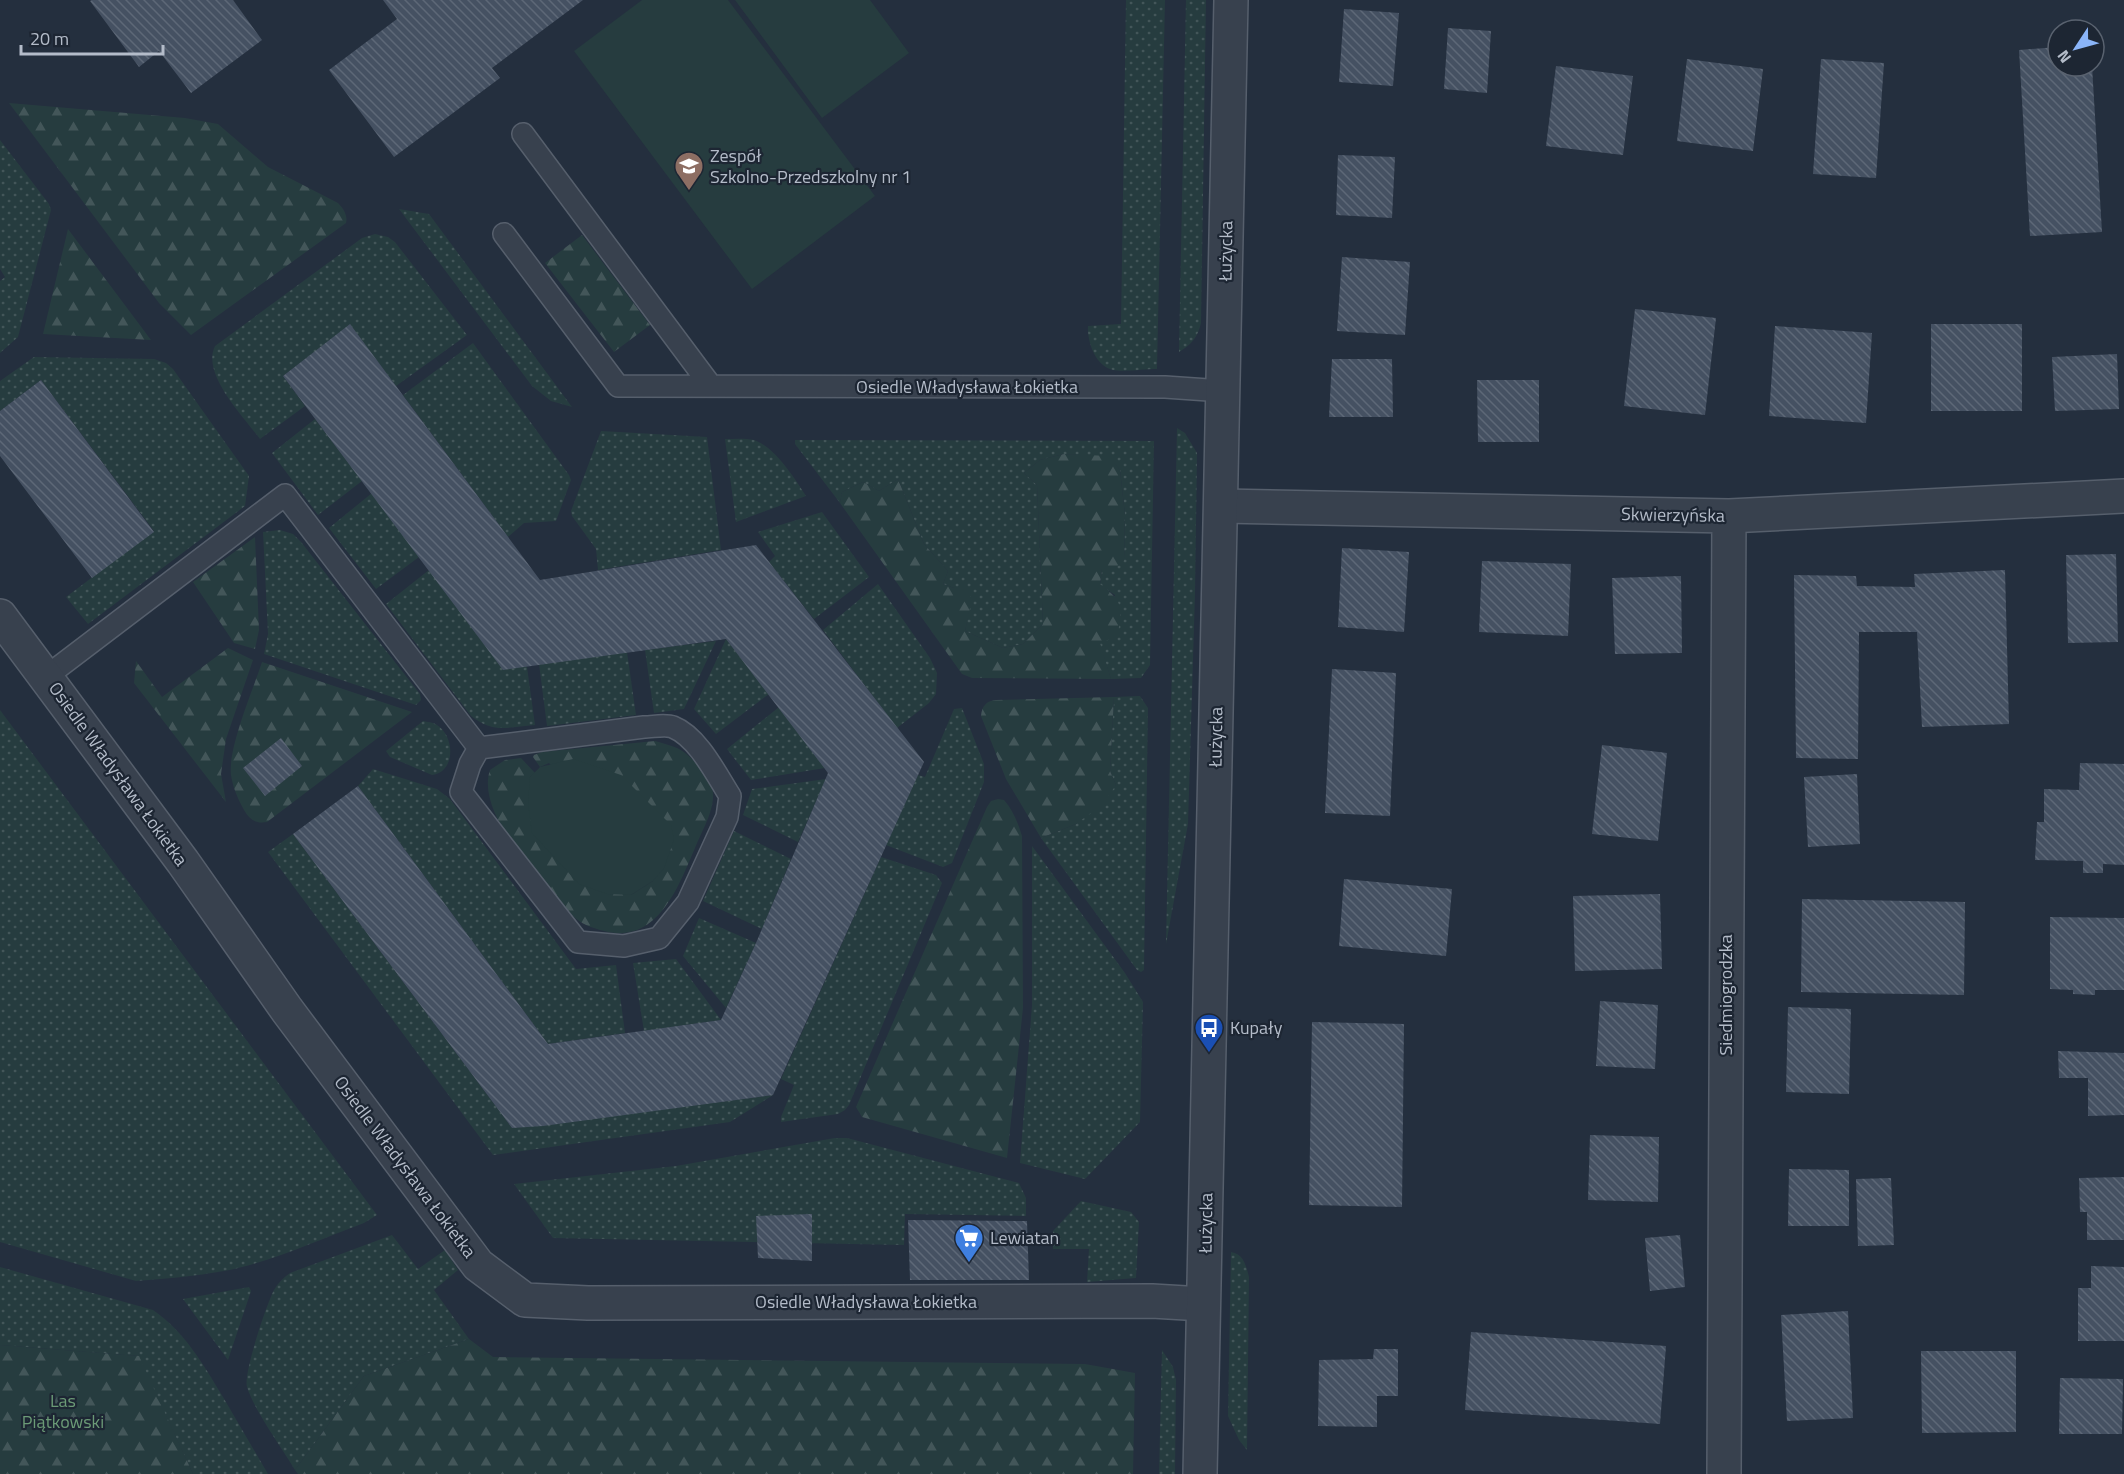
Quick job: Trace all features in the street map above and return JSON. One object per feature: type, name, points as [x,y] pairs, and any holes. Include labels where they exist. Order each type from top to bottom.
[{"type":"street","name":"Łużycka","points":[[1200,1474],[1231,0]]},
{"type":"street","name":"Skwierzyńska","points":[[1221,506],[1729,516],[2124,496]]},
{"type":"street","name":"Siedmiogrodzka","points":[[1724,1474],[1729,516]]},
{"type":"street","name":"Osiedle Władysława Łokietka","points":[[0,616],[183,862],[287,1010],[471,1256],[478,1265],[525,1300],[588,1303],[1152,1301],[1203,1304]]},
{"type":"lane","points":[[523,134],[711,386]]},
{"type":"lane","name":"Osiedle Władysława Łokietka","points":[[504,234],[618,386],[1165,387],[1223,391]]},
{"type":"lane","name":"Osiedle Władysława Łokietka","points":[[46,676],[285,495],[479,748]]},
{"type":"lane","points":[[670,726],[685,733],[705,757],[730,796],[727,817],[687,902],[659,939],[624,946],[578,942],[461,792],[479,748],[670,726]]},
{"type":"green space","points":[[642,0],[728,0],[875,196],[752,289],[574,51]]},
{"type":"green space","points":[[735,0],[870,0],[909,53],[822,118]]},
{"type":"green space","points":[[1126,0],[1165,0],[1157,369],[1123,371],[1113,370],[1101,364],[1093,352],[1088,326],[1121,324]]},
{"type":"green space","points":[[1186,0],[1206,0],[1201,323],[1193,340],[1179,352]]},
{"type":"green space","points":[[9,103],[185,118],[218,124],[268,167],[338,203],[346,214],[346,223],[191,335],[159,303]]},
{"type":"green space","points":[[0,140],[49,204],[51,210],[18,337],[0,353],[0,281],[5,277],[0,269]]},
{"type":"green space","points":[[399,209],[429,214],[572,407],[551,401],[532,386]]},
{"type":"green space","points":[[68,229],[151,340],[43,334]]},
{"type":"green space","points":[[375,234],[388,237],[395,242],[467,335],[396,386],[350,325],[283,376],[305,406],[260,439],[226,395],[219,382],[212,357],[215,346],[362,238]]},
{"type":"green space","points":[[582,235],[650,325],[614,352],[545,263]]},
{"type":"green space","points":[[473,343],[571,480],[556,521],[524,523],[508,537],[403,395]]},
{"type":"green space","points":[[34,357],[154,359],[166,363],[173,369],[249,476],[245,506],[88,624],[66,597],[154,531],[41,380],[0,411],[0,381]]},
{"type":"green space","points":[[315,419],[362,481],[318,515],[272,453]]},
{"type":"green space","points":[[1177,428],[1185,433],[1197,453],[1195,594],[1188,824],[1166,944]]},
{"type":"green space","points":[[601,431],[707,437],[721,550],[598,570],[596,549],[572,516],[571,511]]},
{"type":"green space","points":[[725,439],[751,439],[762,444],[784,464],[806,496],[736,522]]},
{"type":"green space","points":[[795,440],[1154,441],[1150,665],[1141,678],[1111,679],[1099,642],[1115,595],[1100,585],[1102,569],[1124,560],[1125,515],[1120,470],[1109,457],[1064,454],[1040,460],[1024,473],[1037,485],[1043,624],[1023,644],[1003,648],[965,631],[971,599],[943,584],[948,571],[924,544],[898,479],[879,491],[863,482],[842,492],[840,503],[795,444]]},
{"type":"green space","points":[[1064,454],[1109,456],[1120,470],[1125,515],[1124,560],[1114,569],[1102,569],[1100,584],[1114,596],[1120,606],[1118,636],[1100,643],[1111,679],[972,678],[962,674],[840,503],[842,492],[863,482],[879,491],[898,479],[924,544],[948,571],[943,584],[954,588],[964,585],[972,599],[965,631],[1003,648],[1023,644],[1043,624],[1037,485],[1024,473],[1040,460]]},
{"type":"green space","points":[[372,493],[419,557],[376,589],[329,528]]},
{"type":"green space","points":[[822,512],[869,577],[814,619],[769,562],[775,556],[758,532]]},
{"type":"green space","points":[[280,530],[293,534],[301,542],[420,694],[421,700],[416,705],[264,654],[268,634],[263,532]]},
{"type":"green space","points":[[255,537],[259,630],[255,649],[234,643],[193,582]]},
{"type":"green space","points":[[429,570],[527,667],[535,725],[501,728],[479,722],[471,716],[386,604]]},
{"type":"green space","points":[[878,584],[930,658],[937,673],[936,694],[929,703],[897,728],[823,630]]},
{"type":"green space","points":[[726,639],[769,694],[716,734],[694,709]]},
{"type":"green space","points":[[716,641],[684,709],[654,713],[645,650]]},
{"type":"green space","points":[[228,648],[253,660],[226,739],[221,774],[226,802],[134,683],[136,661],[162,697]]},
{"type":"green space","points":[[627,652],[636,715],[547,726],[539,664]]},
{"type":"green space","points":[[262,662],[412,712],[267,822],[251,819],[246,813],[236,793],[231,775],[237,734]]},
{"type":"green space","points":[[1140,696],[1148,708],[1144,970],[1141,972],[1137,970],[1041,838],[1076,824],[1116,785],[1110,771],[1114,697]]},
{"type":"green space","points":[[1114,697],[1110,771],[1116,785],[1103,804],[1076,824],[1041,838],[1006,779],[981,716],[984,707],[987,703],[996,700]]},
{"type":"green space","points":[[779,707],[825,768],[751,780],[727,749]]},
{"type":"green space","points":[[962,708],[984,764],[984,782],[952,863],[943,867],[886,845],[918,775],[925,777],[954,709]]},
{"type":"green space","points":[[0,710],[377,1215],[364,1223],[295,1250],[242,1267],[136,1281],[0,1242]]},
{"type":"green space","points":[[423,721],[435,724],[443,730],[450,745],[449,761],[440,772],[432,775],[390,757],[386,751]]},
{"type":"green space","points":[[655,741],[687,754],[705,773],[713,792],[709,817],[682,878],[665,908],[654,920],[641,928],[626,933],[608,932],[579,921],[568,912],[518,851],[503,830],[492,805],[488,781],[490,770],[505,760],[521,758],[535,773],[530,777],[631,895],[653,881],[549,763],[540,767],[533,757],[542,752]]},
{"type":"green space","points":[[573,759],[621,775],[671,825],[674,840],[664,868],[653,881],[631,895],[607,894],[579,884],[532,833],[528,803],[530,777],[540,767]]},
{"type":"green space","points":[[373,769],[437,789],[450,799],[576,969],[616,965],[625,1033],[548,1044],[358,786]]},
{"type":"green space","points":[[826,779],[798,842],[743,815],[752,789]]},
{"type":"green space","points":[[1004,800],[1010,808],[1022,836],[1023,1008],[1007,1158],[862,1117],[856,1107],[987,807],[991,801]]},
{"type":"green space","points":[[734,831],[791,859],[762,929],[703,901]]},
{"type":"green space","points":[[293,834],[512,1128],[773,1095],[730,1122],[493,1155],[268,852]]},
{"type":"green space","points":[[1032,846],[1125,973],[1143,1002],[1140,1122],[1085,1179],[1020,1163],[1032,1005]]},
{"type":"green space","points":[[881,857],[936,875],[942,883],[849,1105],[838,1114],[781,1122],[794,1085],[781,1079]]},
{"type":"green space","points":[[699,918],[756,943],[726,1008],[683,956]]},
{"type":"green space","points":[[676,959],[721,1020],[644,1031],[633,963]]},
{"type":"green space","points":[[835,1138],[847,1138],[1019,1183],[1026,1198],[1026,1216],[905,1214],[904,1245],[553,1238],[514,1184],[676,1166]]},
{"type":"green space","points":[[1081,1201],[1131,1212],[1139,1222],[1136,1278],[1087,1282],[1089,1249],[1053,1249],[1053,1231]]},
{"type":"green space","points":[[392,1235],[418,1269],[445,1250],[458,1270],[434,1290],[469,1339],[364,1376],[295,1470],[262,1418],[247,1387],[252,1354],[271,1297],[277,1285],[290,1273]]},
{"type":"green space","points":[[1231,1252],[1242,1258],[1249,1277],[1247,1450],[1239,1440],[1228,1416]]},
{"type":"green space","points":[[0,1267],[153,1310],[184,1338],[223,1397],[268,1474],[193,1474],[138,1356],[0,1345]]},
{"type":"green space","points":[[249,1287],[251,1291],[228,1360],[183,1299]]},
{"type":"green space","points":[[469,1339],[493,1357],[1085,1364],[1135,1373],[1133,1474],[298,1474],[295,1470],[364,1376]]},
{"type":"green space","name":"Las Piątkowski","points":[[0,1345],[139,1356],[193,1474],[0,1474]]},
{"type":"green space","points":[[1162,1350],[1173,1367],[1176,1380],[1175,1474],[1159,1474]]},
{"type":"building","points":[[233,0],[262,40],[191,93],[159,51],[139,67],[90,1]]},
{"type":"building","points":[[383,0],[583,0],[492,68],[500,78],[394,157],[329,70],[397,19]]},
{"type":"building","points":[[1344,9],[1399,13],[1393,86],[1339,82]]},
{"type":"building","points":[[1448,28],[1491,31],[1487,93],[1444,89]]},
{"type":"building","points":[[2046,48],[2046,78],[2093,78],[2102,232],[2030,236],[2019,50]]},
{"type":"building","points":[[1687,59],[1763,69],[1753,151],[1677,141]]},
{"type":"building","points":[[1821,59],[1884,63],[1876,178],[1813,174]]},
{"type":"building","points":[[1556,66],[1633,76],[1623,155],[1546,146]]},
{"type":"building","points":[[1338,155],[1395,157],[1392,218],[1336,215]]},
{"type":"building","points":[[1342,257],[1410,262],[1405,335],[1337,331]]},
{"type":"building","points":[[1635,309],[1716,318],[1705,415],[1624,406]]},
{"type":"building","points":[[350,324],[540,580],[756,545],[924,762],[773,1095],[543,1126],[512,1128],[293,834],[358,786],[548,1044],[721,1020],[828,773],[726,639],[503,670],[283,376]]},
{"type":"building","points":[[1931,324],[2022,324],[2022,411],[1931,411]]},
{"type":"building","points":[[1775,326],[1872,333],[1866,423],[1769,416]]},
{"type":"building","points":[[2117,354],[2119,409],[2055,411],[2052,357]]},
{"type":"building","points":[[1332,359],[1392,359],[1393,417],[1329,417]]},
{"type":"building","points":[[41,380],[154,532],[92,578],[0,456],[0,411]]},
{"type":"building","points":[[1477,380],[1539,380],[1539,442],[1478,442]]},
{"type":"building","points":[[1342,548],[1409,552],[1404,632],[1338,627]]},
{"type":"building","points":[[2116,554],[2118,642],[2068,643],[2066,555]]},
{"type":"building","points":[[1482,561],[1571,564],[1568,636],[1479,632]]},
{"type":"building","points":[[2005,570],[2009,724],[1922,727],[1917,632],[1859,632],[1858,759],[1796,758],[1794,575],[1856,576],[1857,586],[1915,587],[1914,574]]},
{"type":"building","points":[[1681,576],[1682,653],[1615,654],[1612,578]]},
{"type":"building","points":[[1332,669],[1396,673],[1390,816],[1325,813]]},
{"type":"building","points":[[281,738],[302,766],[265,796],[243,768]]},
{"type":"building","points":[[1602,745],[1667,753],[1658,841],[1592,834]]},
{"type":"building","points":[[2080,763],[2124,764],[2124,865],[2103,864],[2103,873],[2083,873],[2083,861],[2035,860],[2037,822],[2044,822],[2044,789],[2079,790]]},
{"type":"building","points":[[1857,774],[1860,844],[1808,847],[1804,777]]},
{"type":"building","points":[[1344,879],[1452,889],[1446,956],[1339,946]]},
{"type":"building","points":[[1660,894],[1662,969],[1575,971],[1573,896]]},
{"type":"building","points":[[1802,899],[1965,902],[1964,995],[1801,992]]},
{"type":"building","points":[[2050,917],[2124,918],[2124,990],[2095,990],[2095,995],[2073,994],[2073,990],[2050,989]]},
{"type":"building","points":[[1600,1001],[1658,1005],[1655,1069],[1596,1066]]},
{"type":"building","points":[[1788,1007],[1851,1009],[1849,1094],[1786,1092]]},
{"type":"building","points":[[1312,1022],[1404,1024],[1402,1207],[1309,1205]]},
{"type":"building","points":[[2058,1051],[2124,1053],[2124,1115],[2088,1116],[2088,1078],[2059,1078]]},
{"type":"building","points":[[1590,1135],[1659,1137],[1658,1202],[1588,1200]]},
{"type":"building","points":[[1789,1169],[1849,1170],[1849,1226],[1788,1226]]},
{"type":"building","points":[[2124,1177],[2124,1240],[2087,1240],[2087,1212],[2080,1212],[2079,1178]]},
{"type":"building","points":[[1891,1178],[1894,1245],[1858,1246],[1856,1179]]},
{"type":"building","points":[[812,1214],[812,1261],[758,1258],[756,1216]]},
{"type":"building","name":"Lewiatan","points":[[908,1220],[1027,1221],[1029,1280],[910,1280]]},
{"type":"building","points":[[1680,1235],[1685,1287],[1650,1291],[1645,1238]]},
{"type":"building","points":[[2091,1266],[2124,1267],[2124,1341],[2078,1341],[2078,1288],[2091,1288]]},
{"type":"building","points":[[1848,1311],[1853,1418],[1787,1421],[1781,1315]]},
{"type":"building","points":[[1471,1332],[1666,1346],[1660,1424],[1465,1410]]},
{"type":"building","points":[[1374,1349],[1398,1349],[1398,1396],[1377,1396],[1377,1427],[1318,1426],[1319,1360],[1373,1359]]},
{"type":"building","points":[[1921,1351],[2016,1351],[2016,1432],[1922,1433]]},
{"type":"building","points":[[2060,1378],[2123,1379],[2122,1434],[2059,1434]]},
{"type":"place","name":"Zespół Szkolno-Przedszkolny nr 1","points":[[689,192]]},
{"type":"place","name":"Kupały","points":[[1209,1054]]},
{"type":"place","name":"Lewiatan","points":[[969,1264]]}]
